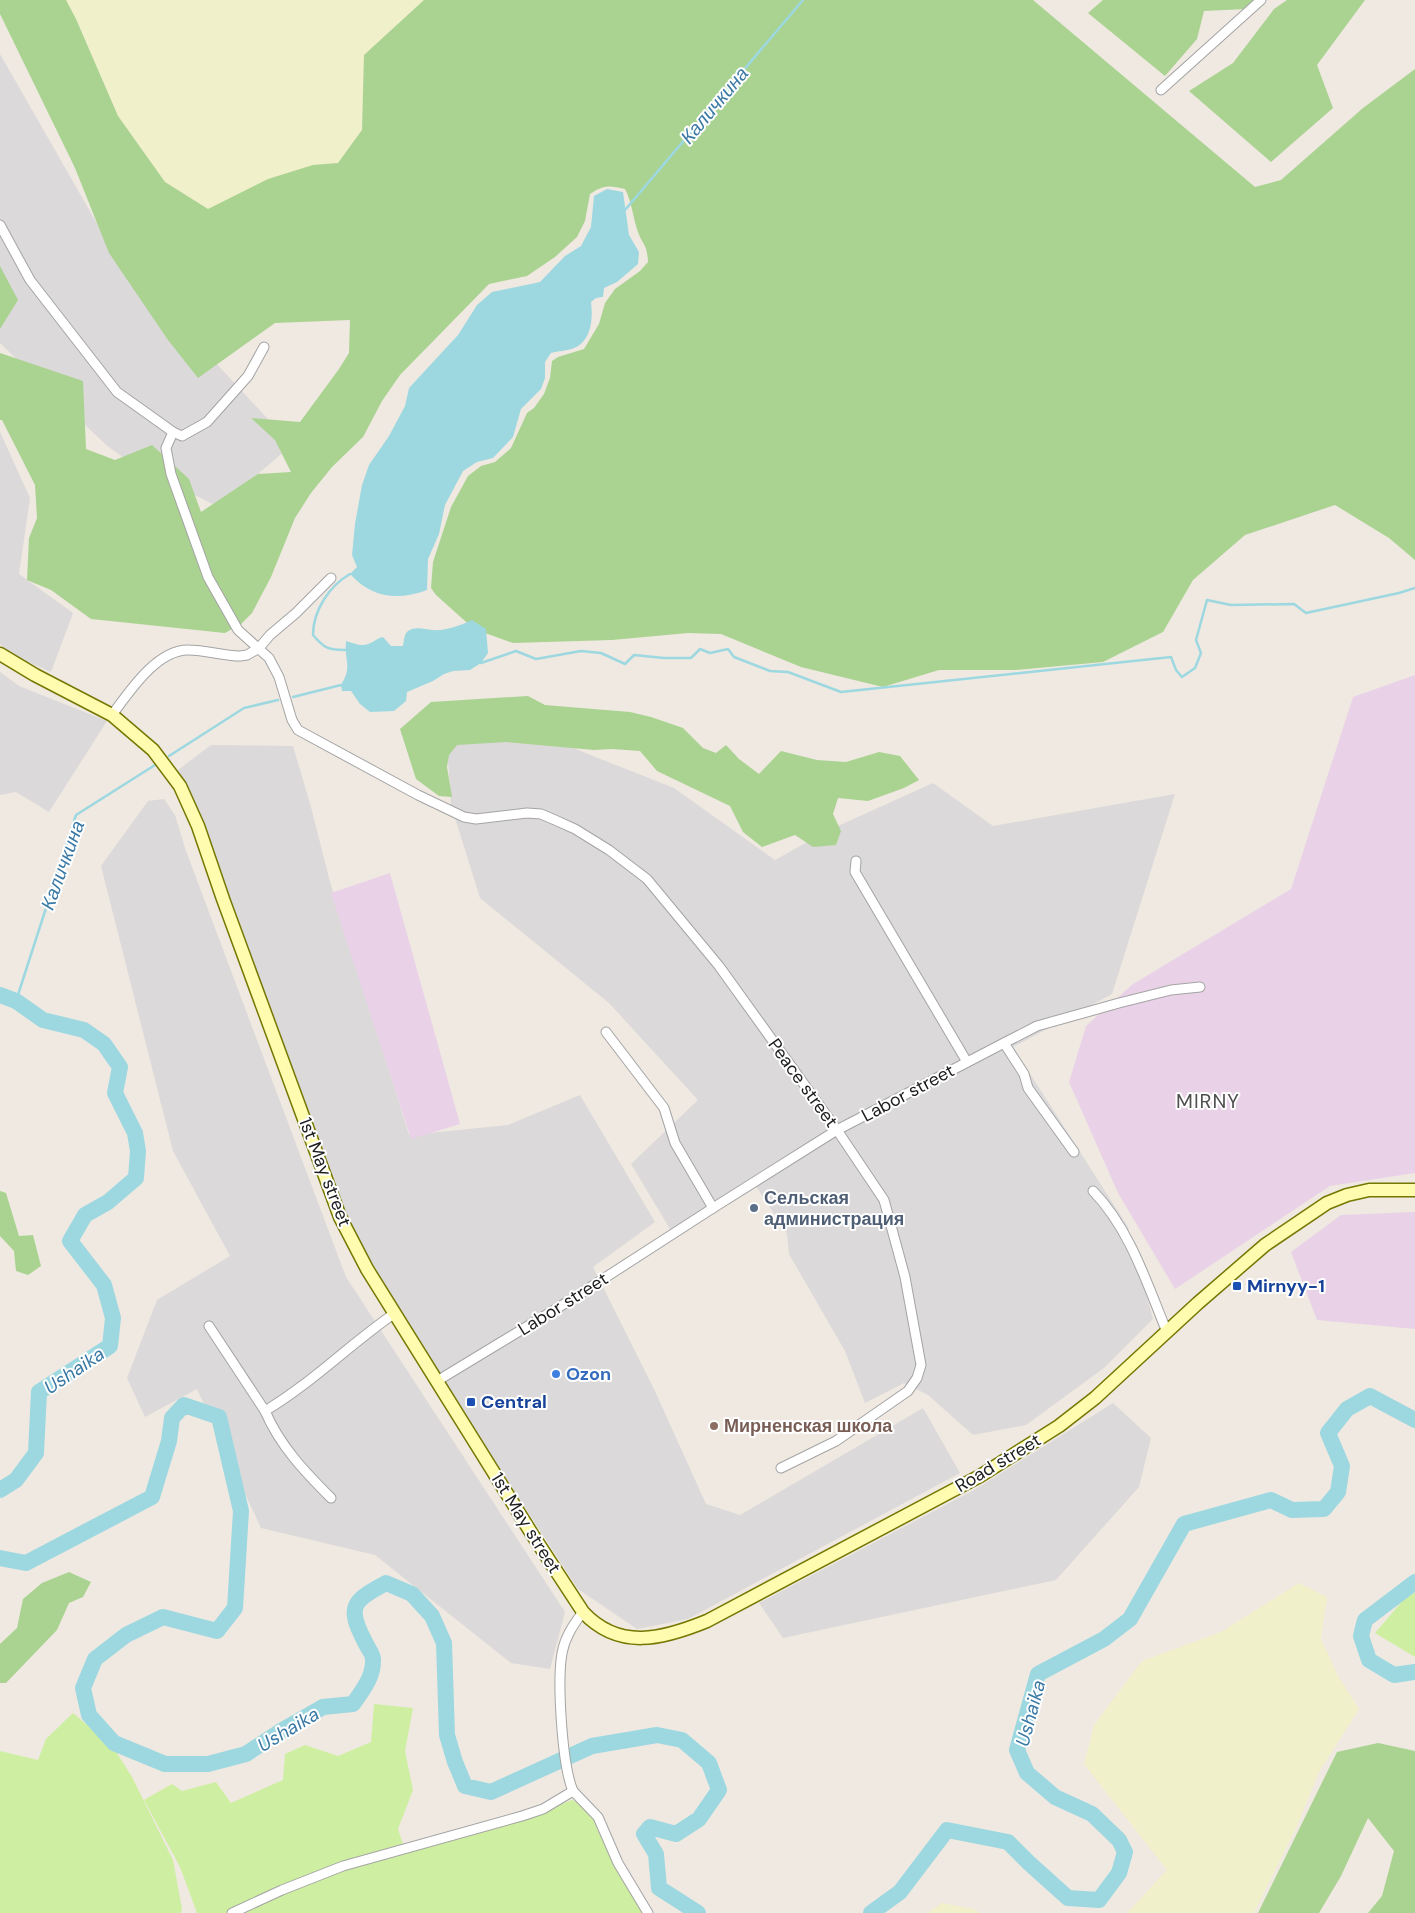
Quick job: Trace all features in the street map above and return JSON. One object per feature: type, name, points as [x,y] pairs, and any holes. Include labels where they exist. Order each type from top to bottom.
[{"type":"street","points":[[1161,90],[1261,0]]},
{"type":"street","points":[[0,225],[30,280],[116,392],[173,432],[182,436],[208,422],[248,376],[264,347]]},
{"type":"street","name":"Peace street","points":[[173,432],[166,448],[171,474],[208,577],[238,630],[269,658],[279,677],[292,720],[298,730],[436,805],[464,817],[476,819],[514,813],[541,814],[575,829],[609,850],[647,879],[718,966],[837,1130],[884,1200],[905,1277],[921,1365],[920,1372],[908,1391],[836,1442],[782,1468]]},
{"type":"street","points":[[112,715],[150,668],[177,652],[191,650],[240,656],[247,655],[259,648],[270,635],[296,613],[331,578]]},
{"type":"street","name":"1st May street","points":[[0,654],[35,675],[112,715],[153,750],[180,786],[198,826],[223,900],[340,1217],[367,1269],[532,1534],[583,1612]]},
{"type":"street","points":[[856,861],[855,872],[967,1062]]},
{"type":"street","name":"Labor street","points":[[437,1381],[569,1301],[837,1130],[967,1062],[1037,1026],[1170,990],[1200,987]]},
{"type":"street","points":[[606,1032],[664,1108],[675,1143],[713,1208]]},
{"type":"street","points":[[1004,1043],[1024,1074],[1028,1088],[1074,1152]]},
{"type":"street","name":"Road street","points":[[583,1612],[592,1622],[610,1632],[647,1639],[678,1633],[706,1621],[988,1472],[1059,1426],[1095,1398],[1265,1245],[1327,1203],[1347,1195],[1369,1190],[1415,1190]]},
{"type":"street","points":[[1093,1191],[1104,1202],[1119,1225],[1139,1263],[1167,1332]]},
{"type":"street","points":[[265,1411],[299,1389],[369,1332],[395,1314]]},
{"type":"street","points":[[209,1326],[265,1411],[283,1445],[305,1472],[331,1498]]},
{"type":"street","points":[[583,1612],[570,1630],[562,1653],[563,1739],[569,1782],[573,1791],[598,1817],[618,1863],[648,1913]]},
{"type":"street","points":[[232,1913],[282,1890],[343,1866],[536,1811],[558,1801],[573,1791]]},
{"type":"shaded area","points":[[0,54],[99,227],[175,319],[292,445],[219,507],[135,466],[106,445],[0,343]]},
{"type":"shaded area","points":[[0,432],[30,498],[19,574],[73,613],[51,672],[8,653],[0,644]]},
{"type":"shaded area","points":[[0,672],[19,686],[107,721],[49,812],[16,792],[0,795]]},
{"type":"shaded area","points":[[1415,675],[1415,1173],[1330,1186],[1175,1289],[1118,1193],[1069,1082],[1086,1026],[1133,984],[1291,889],[1353,697]]},
{"type":"shaded area","points":[[540,735],[674,788],[775,860],[829,830],[933,783],[993,826],[1175,794],[1112,994],[1013,1047],[1128,1227],[1153,1319],[1104,1368],[1026,1425],[973,1435],[928,1395],[904,1383],[865,1403],[845,1351],[789,1254],[787,1234],[756,1186],[673,1234],[631,1164],[698,1100],[609,1003],[480,898],[451,805],[447,744]]},
{"type":"shaded area","points":[[211,745],[293,746],[330,882],[409,1135],[508,1125],[580,1095],[655,1222],[593,1267],[654,1389],[706,1504],[740,1515],[923,1408],[960,1473],[688,1619],[637,1629],[578,1589],[445,1385],[343,1214],[199,814],[178,770]]},
{"type":"shaded area","points":[[164,799],[175,815],[186,851],[346,1277],[565,1612],[550,1669],[511,1663],[375,1555],[261,1528],[197,1389],[145,1417],[127,1378],[157,1300],[230,1256],[173,1151],[101,866],[148,801]]},
{"type":"shaded area","points":[[390,873],[460,1124],[411,1139],[331,893]]},
{"type":"shaded area","points":[[1415,1212],[1415,1329],[1317,1320],[1291,1252],[1341,1215]]},
{"type":"shaded area","points":[[1113,1403],[1151,1438],[1139,1487],[1056,1580],[783,1638],[759,1603],[974,1490]]},
{"type":"green space","points":[[0,0],[66,0],[118,116],[165,182],[208,209],[268,179],[313,165],[338,163],[362,130],[364,55],[424,0],[1033,0],[1255,187],[1281,180],[1363,108],[1415,69],[1415,560],[1389,538],[1335,505],[1245,535],[1193,580],[1163,632],[1103,662],[1016,670],[939,670],[883,687],[801,667],[721,634],[688,633],[612,640],[513,643],[474,629],[436,595],[431,588],[433,562],[451,507],[468,476],[481,466],[495,462],[511,448],[527,413],[534,408],[544,394],[550,378],[552,361],[558,357],[584,349],[599,324],[605,303],[615,289],[640,271],[648,262],[646,248],[638,232],[625,189],[606,187],[590,194],[585,221],[577,237],[555,257],[527,276],[489,284],[400,375],[382,401],[363,437],[332,467],[311,493],[295,518],[271,577],[252,613],[241,624],[225,633],[91,619],[51,590],[27,580],[29,538],[37,518],[35,485],[2,420],[0,420],[0,353],[83,381],[86,449],[115,460],[152,445],[189,479],[201,512],[258,474],[291,472],[275,440],[251,418],[300,422],[349,353],[350,320],[275,323],[198,378],[168,340],[109,253],[75,168],[0,14]]},
{"type":"green space","points":[[66,0],[424,0],[364,55],[362,130],[338,163],[313,165],[208,209],[165,182],[118,116]]},
{"type":"green space","points":[[1103,0],[1255,0],[1246,9],[1204,11],[1197,39],[1165,76],[1088,13]]},
{"type":"green space","points":[[1287,0],[1365,0],[1317,65],[1333,108],[1271,162],[1189,91],[1233,63],[1274,9]]},
{"type":"green space","points":[[0,266],[18,300],[0,329]]},
{"type":"green space","points":[[528,696],[545,705],[630,712],[651,717],[683,728],[703,748],[716,753],[726,745],[739,759],[759,774],[781,751],[817,760],[846,762],[879,752],[900,756],[919,780],[904,788],[868,801],[838,798],[833,814],[841,831],[836,845],[813,847],[795,835],[762,847],[743,832],[730,806],[657,771],[640,751],[594,750],[506,742],[457,745],[449,755],[447,767],[452,797],[439,796],[416,779],[400,729],[431,702]]},
{"type":"green space","points":[[0,1191],[6,1193],[19,1236],[33,1235],[41,1266],[28,1275],[16,1271],[14,1251],[0,1236]]},
{"type":"green space","points":[[69,1572],[91,1582],[83,1597],[69,1603],[57,1630],[6,1683],[0,1683],[0,1644],[17,1628],[23,1599],[42,1583]]},
{"type":"green space","points":[[1299,1583],[1327,1597],[1321,1639],[1338,1676],[1359,1709],[1319,1772],[1297,1826],[1254,1913],[1127,1913],[1167,1870],[1084,1764],[1094,1725],[1142,1661],[1221,1632]]},
{"type":"green space","points":[[1415,1593],[1415,1657],[1375,1633],[1405,1598]]},
{"type":"green space","points":[[374,1704],[413,1708],[405,1751],[413,1790],[398,1829],[406,1853],[517,1821],[572,1800],[586,1806],[647,1913],[197,1913],[180,1867],[144,1800],[172,1784],[182,1791],[216,1782],[231,1803],[283,1780],[285,1754],[305,1745],[338,1756],[371,1742]]},
{"type":"green space","points":[[73,1713],[113,1747],[132,1777],[173,1860],[182,1909],[181,1913],[0,1913],[0,1751],[38,1760],[46,1739]]},
{"type":"green space","points":[[1378,1743],[1415,1751],[1415,1913],[1368,1913],[1382,1896],[1394,1851],[1368,1818],[1341,1876],[1319,1913],[1258,1913],[1337,1752]]},
{"type":"green space","points":[[942,1903],[973,1909],[980,1913],[928,1913]]},
{"type":"water","points":[[607,189],[623,192],[629,235],[639,252],[638,264],[617,282],[604,288],[603,297],[596,298],[591,302],[590,328],[585,340],[580,345],[571,349],[551,353],[545,362],[545,378],[541,389],[521,409],[513,437],[493,458],[477,462],[463,471],[445,505],[439,534],[428,559],[427,590],[405,596],[395,596],[376,593],[367,588],[350,574],[357,567],[352,555],[362,485],[369,465],[389,436],[405,406],[409,388],[458,335],[477,305],[492,292],[540,282],[565,256],[581,246],[591,227],[594,196]]},
{"type":"water","points":[[472,620],[486,629],[488,653],[481,663],[470,670],[453,671],[444,674],[407,692],[406,701],[394,711],[370,712],[360,704],[351,691],[342,691],[341,685],[347,673],[346,641],[365,645],[383,637],[391,646],[403,646],[404,638],[411,629],[442,630]]},
{"type":"waterway","name":"Каличкина","points":[[625,210],[803,0]]},
{"type":"waterway","name":"Каличкина","points":[[345,650],[327,647],[320,643],[313,635],[319,608],[335,585],[350,574]]},
{"type":"waterway","points":[[481,663],[516,651],[536,659],[581,651],[601,653],[625,664],[634,655],[691,658],[700,649],[710,653],[728,649],[734,657],[770,671],[788,672],[841,692],[1171,657],[1176,670],[1182,677],[1195,668],[1201,653],[1196,640],[1207,600],[1231,605],[1294,604],[1306,613],[1415,588]]},
{"type":"waterway","name":"Каличкина","points":[[293,697],[341,685]]},
{"type":"waterway","name":"Каличкина","points":[[169,756],[244,708],[278,700]]},
{"type":"waterway","name":"Каличкина","points":[[16,1001],[76,815],[155,765]]},
{"type":"waterway","name":"Ushaika","points":[[0,995],[16,1001],[43,1020],[84,1030],[104,1044],[120,1067],[115,1093],[135,1133],[138,1151],[136,1178],[108,1202],[85,1215],[70,1241],[104,1285],[113,1318],[110,1346],[39,1392],[36,1453],[16,1480],[0,1490]]},
{"type":"waterway","name":"Ushaika","points":[[871,1913],[900,1892],[947,1830],[1008,1842],[1068,1898],[1099,1900],[1119,1873],[1125,1852],[1119,1840],[1092,1814],[1055,1797],[1027,1773],[1017,1750],[1038,1674],[1104,1639],[1130,1619],[1184,1524],[1271,1500],[1292,1510],[1324,1509],[1338,1492],[1342,1466],[1328,1433],[1347,1409],[1370,1396],[1415,1420]]},
{"type":"waterway","name":"Ushaika","points":[[0,1558],[26,1563],[152,1497],[169,1441],[172,1418],[184,1405],[219,1417],[241,1511],[235,1608],[217,1631],[163,1617],[126,1635],[95,1659],[83,1688],[89,1715],[114,1743],[165,1764],[208,1764],[246,1754],[323,1707],[353,1704],[364,1689],[373,1666],[371,1653],[356,1620],[356,1606],[366,1595],[386,1583],[412,1594],[432,1616],[444,1643],[447,1735],[465,1786],[491,1792],[592,1746],[657,1735],[682,1740],[709,1763],[719,1790],[699,1819],[676,1834],[650,1827],[644,1834],[656,1854],[659,1888],[698,1913]]},
{"type":"waterway","name":"Ushaika","points":[[1415,1582],[1365,1620],[1361,1636],[1369,1660],[1394,1675],[1415,1672]]},
{"type":"place","name":"Сельская администрация","points":[[754,1208]]},
{"type":"place","name":"Mirnyy-1","points":[[1237,1286]]},
{"type":"place","name":"Ozon","points":[[556,1374]]},
{"type":"place","name":"Central","points":[[471,1402]]},
{"type":"place","name":"Мирненская школа","points":[[714,1426]]},
{"type":"district","name":"MIRNY","points":[[1208,1101]]}]
